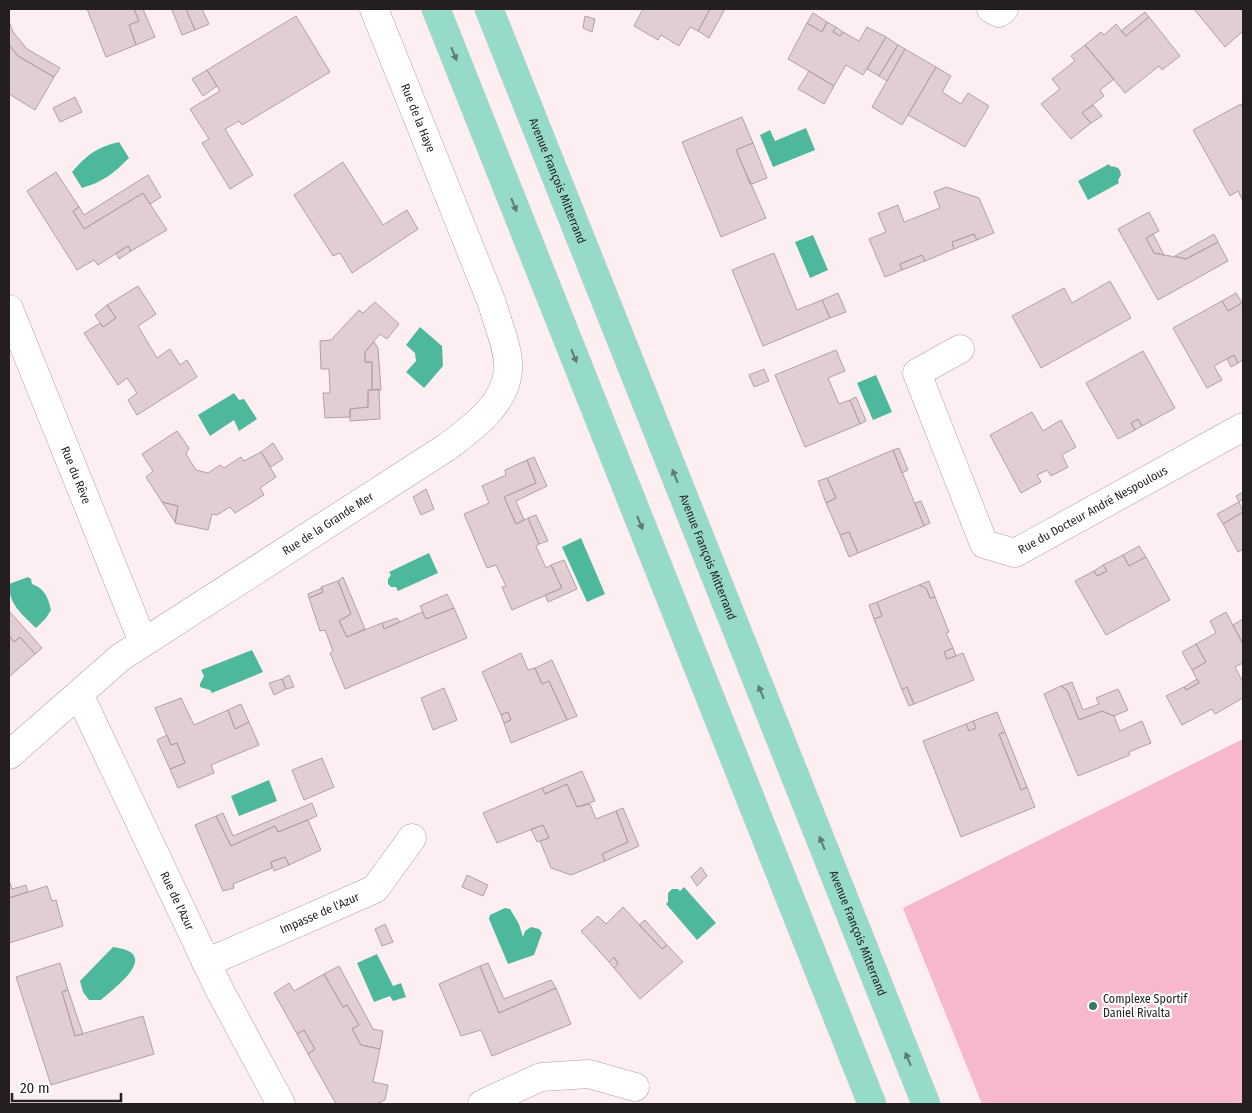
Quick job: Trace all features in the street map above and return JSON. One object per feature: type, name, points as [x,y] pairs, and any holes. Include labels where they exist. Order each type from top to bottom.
[{"type":"main road","points":[[436,9],[872,1104]]},
{"type":"main road","name":"Avenue François Mitterrand","points":[[489,9],[926,1104]]},
{"type":"street","name":"Rue de la Haye","points":[[374,9],[461,226]]},
{"type":"street","points":[[992,9],[999,13],[1004,9]]},
{"type":"street","name":"Rue de la Grande Mer","points":[[9,755],[121,657],[447,448],[473,428],[490,410],[502,390],[508,370],[506,351],[492,303],[461,226]]},
{"type":"street","name":"Rue du Rêve","points":[[9,309],[143,642]]},
{"type":"street","name":"Rue du Docteur André Nespoulous","points":[[960,348],[917,373],[984,544],[1015,553],[1243,427]]},
{"type":"street","name":"Rue de l'Azur","points":[[79,694],[206,963],[280,1104]]},
{"type":"street","name":"Impasse de l'Azur","points":[[206,963],[375,889],[412,838]]},
{"type":"street","points":[[482,1104],[542,1078],[589,1074],[634,1087]]},
{"type":"shaded area","points":[[806,128],[815,150],[773,167],[760,135],[770,130],[775,141]]},
{"type":"shaded area","points":[[119,142],[129,158],[108,176],[82,188],[72,172],[93,152],[104,146]]},
{"type":"shaded area","points":[[1109,164],[1120,171],[1119,183],[1088,200],[1078,181]]},
{"type":"shaded area","points":[[813,235],[828,270],[810,278],[795,242]]},
{"type":"shaded area","points":[[420,327],[442,346],[443,366],[424,388],[406,372],[416,361],[415,353],[406,345]]},
{"type":"shaded area","points":[[876,375],[892,412],[873,420],[857,383]]},
{"type":"shaded area","points":[[234,393],[239,400],[244,399],[257,419],[239,431],[234,420],[210,436],[198,415]]},
{"type":"shaded area","points":[[581,538],[605,594],[587,602],[562,547]]},
{"type":"shaded area","points":[[429,553],[438,573],[398,591],[396,587],[391,587],[388,584],[388,579],[391,575],[389,572]]},
{"type":"shaded area","points":[[28,577],[31,579],[32,584],[40,588],[45,594],[51,610],[36,628],[17,609],[11,598],[9,584]]},
{"type":"shaded area","points":[[252,650],[263,672],[212,693],[210,690],[200,687],[204,676],[201,670]]},
{"type":"shaded area","name":"Complexe Sportif Daniel Rivalta","points":[[1243,739],[1243,1104],[982,1104],[903,908]]},
{"type":"shaded area","points":[[269,780],[277,801],[239,816],[231,796]]},
{"type":"shaded area","points":[[684,887],[716,923],[697,940],[666,904],[668,902],[668,893],[672,889],[680,891]]},
{"type":"shaded area","points":[[505,908],[510,909],[519,924],[523,937],[525,931],[531,927],[539,929],[542,933],[534,955],[508,964],[489,919],[490,915]]},
{"type":"shaded area","points":[[113,947],[127,950],[134,956],[135,963],[125,979],[101,1000],[89,1000],[83,992],[80,981]]},
{"type":"shaded area","points":[[377,954],[393,986],[401,983],[406,997],[393,1001],[390,996],[374,1002],[357,963]]},
{"type":"building","points":[[87,9],[134,9],[139,21],[129,25],[136,45],[106,57]]},
{"type":"building","points":[[134,9],[143,9],[155,37],[136,45],[129,25],[139,21]]},
{"type":"building","points":[[186,9],[195,30],[182,35],[172,10]]},
{"type":"building","points":[[186,9],[202,9],[209,24],[195,30]]},
{"type":"building","points":[[643,9],[710,9],[698,31],[690,27],[679,46],[661,35],[658,40],[634,26]]},
{"type":"building","points":[[710,9],[725,9],[709,38],[698,31]]},
{"type":"building","points":[[1194,9],[1243,9],[1243,31],[1225,47]]},
{"type":"building","points":[[1145,12],[1149,17],[1126,36],[1121,31]]},
{"type":"building","points":[[813,13],[827,22],[822,32],[807,23]]},
{"type":"building","points":[[296,16],[330,72],[242,125],[239,121],[225,129],[253,175],[230,189],[202,143],[209,139],[190,109],[220,91],[207,70]]},
{"type":"building","points":[[585,16],[595,19],[592,32],[583,28]]},
{"type":"building","points":[[1149,17],[1180,56],[1162,70],[1159,66],[1125,93],[1085,45],[1101,32],[1104,35],[1116,24],[1126,36]]},
{"type":"building","points":[[9,21],[13,32],[27,49],[60,68],[54,77],[18,56],[9,45]]},
{"type":"building","points":[[827,22],[836,27],[833,32],[840,36],[843,32],[859,41],[867,27],[886,37],[863,75],[846,65],[834,86],[788,59],[807,23],[822,32]]},
{"type":"building","points":[[836,27],[843,32],[840,36],[833,32]]},
{"type":"building","points":[[886,37],[898,45],[879,76],[867,69]]},
{"type":"building","points":[[9,45],[18,56],[54,77],[35,110],[9,94]]},
{"type":"building","points":[[898,45],[905,49],[887,81],[879,76]]},
{"type":"building","points":[[1085,45],[1114,79],[1100,90],[1104,96],[1082,113],[1091,123],[1071,139],[1041,104],[1060,89],[1052,79],[1075,61],[1071,56]]},
{"type":"building","points":[[905,49],[936,67],[902,125],[872,107]]},
{"type":"building","points":[[936,67],[951,76],[942,92],[961,104],[968,93],[989,106],[965,147],[908,115]]},
{"type":"building","points":[[207,70],[217,86],[203,96],[192,79]]},
{"type":"building","points":[[809,71],[834,86],[824,104],[798,89]]},
{"type":"building","points":[[75,97],[82,112],[60,122],[53,108]]},
{"type":"building","points":[[1241,104],[1243,108],[1243,201],[1238,191],[1230,196],[1193,130]]},
{"type":"building","points":[[1093,105],[1102,116],[1091,123],[1082,113]]},
{"type":"building","points":[[742,117],[753,143],[736,150],[766,218],[721,237],[682,142]]},
{"type":"building","points":[[753,143],[767,178],[750,184],[736,150]]},
{"type":"building","points":[[343,162],[383,225],[407,210],[418,229],[352,273],[340,253],[333,256],[294,195]]},
{"type":"building","points":[[56,172],[79,207],[73,211],[84,229],[143,193],[167,230],[131,251],[128,246],[98,265],[94,260],[77,270],[27,191]]},
{"type":"building","points":[[148,175],[161,197],[150,204],[143,193],[84,229],[73,211],[79,207],[84,215]]},
{"type":"building","points":[[946,187],[979,198],[994,233],[977,240],[974,234],[952,242],[954,249],[925,261],[922,255],[900,264],[902,270],[885,277],[869,239],[886,232],[878,213],[898,205],[904,222],[940,208],[934,192]]},
{"type":"building","points":[[1149,212],[1159,231],[1146,238],[1154,253],[1186,259],[1218,242],[1228,261],[1158,300],[1118,229]]},
{"type":"building","points":[[974,234],[977,240],[954,249],[952,242]]},
{"type":"building","points":[[1153,234],[1164,255],[1154,253],[1146,238]]},
{"type":"building","points":[[1214,234],[1218,242],[1186,259],[1175,256]]},
{"type":"building","points":[[128,246],[131,251],[119,259],[116,253]]},
{"type":"building","points":[[774,253],[797,310],[822,300],[830,318],[763,346],[732,270]]},
{"type":"building","points":[[922,255],[925,261],[902,270],[900,264]]},
{"type":"building","points":[[1110,281],[1131,318],[1041,368],[1012,316],[1064,288],[1072,303]]},
{"type":"building","points":[[138,286],[156,314],[138,326],[157,358],[170,349],[180,365],[187,360],[197,377],[137,415],[128,400],[137,393],[127,378],[118,385],[84,333],[100,323],[103,327],[116,318],[107,305]]},
{"type":"building","points":[[838,293],[846,312],[830,318],[822,300]]},
{"type":"building","points":[[1236,293],[1242,303],[1228,311],[1222,301]]},
{"type":"building","points":[[1222,301],[1228,311],[1242,303],[1243,305],[1243,360],[1238,363],[1234,355],[1214,366],[1222,380],[1207,388],[1173,328]]},
{"type":"building","points":[[375,302],[399,324],[387,339],[380,334],[365,352],[365,362],[372,362],[372,390],[368,390],[368,407],[350,409],[350,417],[325,418],[323,393],[330,393],[329,369],[321,369],[320,341],[331,340],[359,310],[363,313]]},
{"type":"building","points":[[107,305],[116,318],[103,327],[95,315]]},
{"type":"building","points":[[374,342],[378,348],[381,390],[372,390],[372,362],[365,362],[365,352]]},
{"type":"building","points":[[836,350],[845,371],[828,378],[839,404],[850,400],[860,424],[805,447],[775,375]]},
{"type":"building","points":[[1143,351],[1175,408],[1142,426],[1138,419],[1131,423],[1135,430],[1118,439],[1086,383]]},
{"type":"building","points":[[1234,355],[1238,363],[1231,367],[1227,359]]},
{"type":"building","points":[[764,369],[769,381],[754,387],[749,375]]},
{"type":"building","points":[[379,389],[380,419],[350,421],[350,409],[368,407],[368,390]]},
{"type":"building","points":[[856,397],[866,421],[860,424],[850,400]]},
{"type":"building","points":[[1032,412],[1043,431],[1061,420],[1076,447],[1062,455],[1068,467],[1051,476],[1047,470],[1037,475],[1041,482],[1021,493],[990,435]]},
{"type":"building","points":[[1138,419],[1142,426],[1135,430],[1131,423]]},
{"type":"building","points":[[177,431],[189,448],[186,454],[196,470],[208,473],[220,465],[224,468],[241,457],[244,461],[261,452],[276,477],[260,488],[264,495],[235,513],[230,507],[217,515],[212,514],[208,530],[175,523],[178,506],[162,502],[146,477],[153,471],[142,454]]},
{"type":"building","points":[[273,443],[283,459],[271,467],[261,452]]},
{"type":"building","points":[[899,448],[908,470],[902,473],[893,450]]},
{"type":"building","points":[[893,450],[924,526],[858,553],[849,532],[840,535],[826,503],[836,498],[827,478]]},
{"type":"building","points":[[534,457],[547,486],[516,501],[524,520],[516,524],[504,497],[536,483],[527,460]]},
{"type":"building","points":[[527,460],[536,483],[504,497],[516,524],[528,518],[539,544],[536,546],[546,568],[551,565],[562,588],[512,610],[502,587],[506,586],[496,565],[487,568],[464,514],[489,503],[482,486],[506,475],[505,470]]},
{"type":"building","points":[[827,478],[836,498],[826,503],[818,481]]},
{"type":"building","points":[[426,489],[434,509],[421,515],[413,497]]},
{"type":"building","points":[[1243,492],[1243,499],[1239,502],[1236,496]]},
{"type":"building","points":[[921,501],[930,523],[924,526],[915,503]]},
{"type":"building","points":[[162,502],[178,506],[175,522]]},
{"type":"building","points":[[1239,502],[1243,512],[1223,524],[1217,514]]},
{"type":"building","points":[[1243,512],[1243,549],[1238,552],[1223,524]]},
{"type":"building","points":[[536,515],[548,541],[539,544],[528,518]]},
{"type":"building","points":[[849,532],[858,553],[849,557],[840,535]]},
{"type":"building","points":[[1139,546],[1146,557],[1129,566],[1123,555]]},
{"type":"building","points":[[1123,555],[1129,566],[1146,557],[1170,600],[1106,635],[1075,581],[1094,571],[1097,576],[1107,571],[1103,565]]},
{"type":"building","points":[[564,560],[577,589],[548,602],[545,595],[562,588],[551,565]]},
{"type":"building","points":[[1103,565],[1107,571],[1097,576],[1094,571]]},
{"type":"building","points":[[343,577],[365,629],[347,637],[339,621],[351,614],[338,581]]},
{"type":"building","points":[[338,581],[351,614],[339,621],[347,637],[382,623],[384,629],[422,612],[426,619],[454,608],[467,638],[345,689],[330,653],[333,651],[325,630],[320,631],[309,598],[323,592],[321,587]]},
{"type":"building","points":[[929,581],[935,597],[930,598],[926,588],[919,585]]},
{"type":"building","points":[[919,585],[926,588],[930,598],[935,597],[949,632],[946,633],[953,648],[944,652],[947,659],[963,653],[974,680],[914,704],[907,687],[902,690],[874,619],[882,616],[877,602]]},
{"type":"building","points":[[322,588],[323,592],[309,598],[308,594]]},
{"type":"building","points":[[447,594],[454,608],[426,619],[420,606]]},
{"type":"building","points":[[877,602],[882,616],[874,619],[869,605]]},
{"type":"building","points":[[9,611],[42,648],[35,654],[20,637],[14,642],[9,635]]},
{"type":"building","points":[[1226,612],[1243,644],[1243,663],[1235,667],[1243,682],[1243,698],[1215,714],[1212,709],[1182,725],[1166,696],[1184,687],[1186,690],[1199,683],[1192,670],[1206,662],[1196,644],[1216,633],[1210,621]]},
{"type":"building","points":[[397,618],[400,622],[384,629],[382,623]]},
{"type":"building","points":[[1243,619],[1243,644],[1233,625]]},
{"type":"building","points":[[9,635],[14,642],[20,637],[35,654],[9,677]]},
{"type":"building","points":[[1196,644],[1206,662],[1192,670],[1182,652]]},
{"type":"building","points":[[953,648],[956,656],[947,659],[944,652]]},
{"type":"building","points":[[521,653],[528,670],[535,668],[542,684],[549,681],[567,720],[511,743],[504,723],[511,720],[508,712],[501,715],[482,672]]},
{"type":"building","points":[[552,660],[577,716],[567,720],[549,681],[542,684],[535,668]]},
{"type":"building","points":[[289,675],[294,687],[286,689],[282,679]]},
{"type":"building","points":[[282,679],[286,689],[274,695],[269,683]]},
{"type":"building","points":[[1197,679],[1199,683],[1186,690],[1184,687]]},
{"type":"building","points":[[1072,682],[1083,710],[1099,704],[1096,698],[1118,689],[1128,710],[1114,716],[1102,711],[1079,720],[1067,690],[1061,686]]},
{"type":"building","points":[[1061,686],[1067,690],[1079,720],[1102,711],[1114,716],[1120,731],[1142,721],[1151,743],[1129,752],[1130,755],[1078,776],[1044,694]]},
{"type":"building","points":[[907,687],[914,704],[909,706],[902,690]]},
{"type":"building","points":[[444,688],[457,720],[433,730],[421,698]]},
{"type":"building","points":[[181,698],[194,725],[228,710],[235,729],[249,722],[259,745],[211,765],[214,773],[178,788],[170,769],[185,763],[177,743],[171,745],[155,708]]},
{"type":"building","points":[[241,704],[249,722],[235,729],[228,710]]},
{"type":"building","points":[[508,712],[511,720],[504,723],[501,715]]},
{"type":"building","points":[[997,712],[1005,732],[999,734],[1021,790],[1027,787],[1035,807],[961,837],[923,741],[966,724],[969,731],[976,728],[973,721]]},
{"type":"building","points":[[973,721],[976,728],[969,731],[966,724]]},
{"type":"building","points":[[1005,732],[1027,787],[1021,790],[999,734]]},
{"type":"building","points":[[167,735],[171,745],[177,743],[185,763],[170,769],[157,740]]},
{"type":"building","points":[[322,758],[334,787],[304,800],[292,770]]},
{"type":"building","points":[[582,771],[595,801],[577,807],[567,784],[545,794],[542,788]]},
{"type":"building","points":[[567,784],[577,807],[590,804],[596,819],[616,811],[628,842],[602,854],[605,861],[571,875],[551,868],[540,841],[549,838],[543,825],[497,843],[483,813],[542,788],[545,794]]},
{"type":"building","points":[[312,803],[317,816],[278,832],[275,826],[231,846],[216,816],[223,813],[233,836]]},
{"type":"building","points":[[623,808],[639,846],[605,861],[602,854],[628,842],[616,811]]},
{"type":"building","points":[[216,816],[231,846],[275,826],[278,832],[308,820],[321,850],[289,865],[285,857],[271,862],[272,868],[233,884],[234,888],[223,891],[195,825]]},
{"type":"building","points":[[543,825],[549,838],[537,842],[531,829]]},
{"type":"building","points":[[285,857],[289,865],[274,871],[271,862]]},
{"type":"building","points":[[701,867],[707,876],[697,886],[691,877]]},
{"type":"building","points":[[467,875],[488,885],[483,896],[462,887]]},
{"type":"building","points":[[9,880],[12,889],[26,885],[28,892],[9,898]]},
{"type":"building","points":[[47,886],[52,901],[56,900],[63,926],[9,943],[9,898]]},
{"type":"building","points":[[623,907],[662,949],[667,945],[683,962],[640,999],[614,968],[618,964],[614,957],[609,962],[581,931],[598,916],[606,924]]},
{"type":"building","points":[[645,920],[667,945],[662,949],[639,925]]},
{"type":"building","points":[[385,924],[393,942],[382,946],[375,929]]},
{"type":"building","points":[[614,957],[618,964],[614,968],[609,962]]},
{"type":"building","points":[[60,963],[68,990],[62,992],[75,1036],[143,1016],[154,1054],[51,1085],[16,977]]},
{"type":"building","points":[[488,963],[504,999],[551,980],[556,988],[499,1013],[480,966]]},
{"type":"building","points":[[339,966],[373,1029],[383,1031],[380,1049],[361,1045],[352,1029],[359,1025],[347,1005],[343,1007],[324,974]]},
{"type":"building","points":[[480,966],[499,1013],[556,988],[571,1024],[492,1056],[481,1030],[461,1036],[439,984]]},
{"type":"building","points":[[324,974],[343,1007],[347,1005],[359,1025],[352,1029],[361,1045],[380,1049],[373,1082],[388,1085],[385,1100],[376,1104],[336,1104],[308,1054],[315,1049],[304,1030],[297,1034],[274,993],[289,983],[294,991]]},
{"type":"building","points":[[68,990],[83,1034],[75,1036],[62,992]]},
{"type":"building","points":[[304,1030],[315,1049],[308,1054],[297,1034]]},
{"type":"place","name":"Complexe Sportif Daniel Rivalta","points":[[1093,1006]]}]
